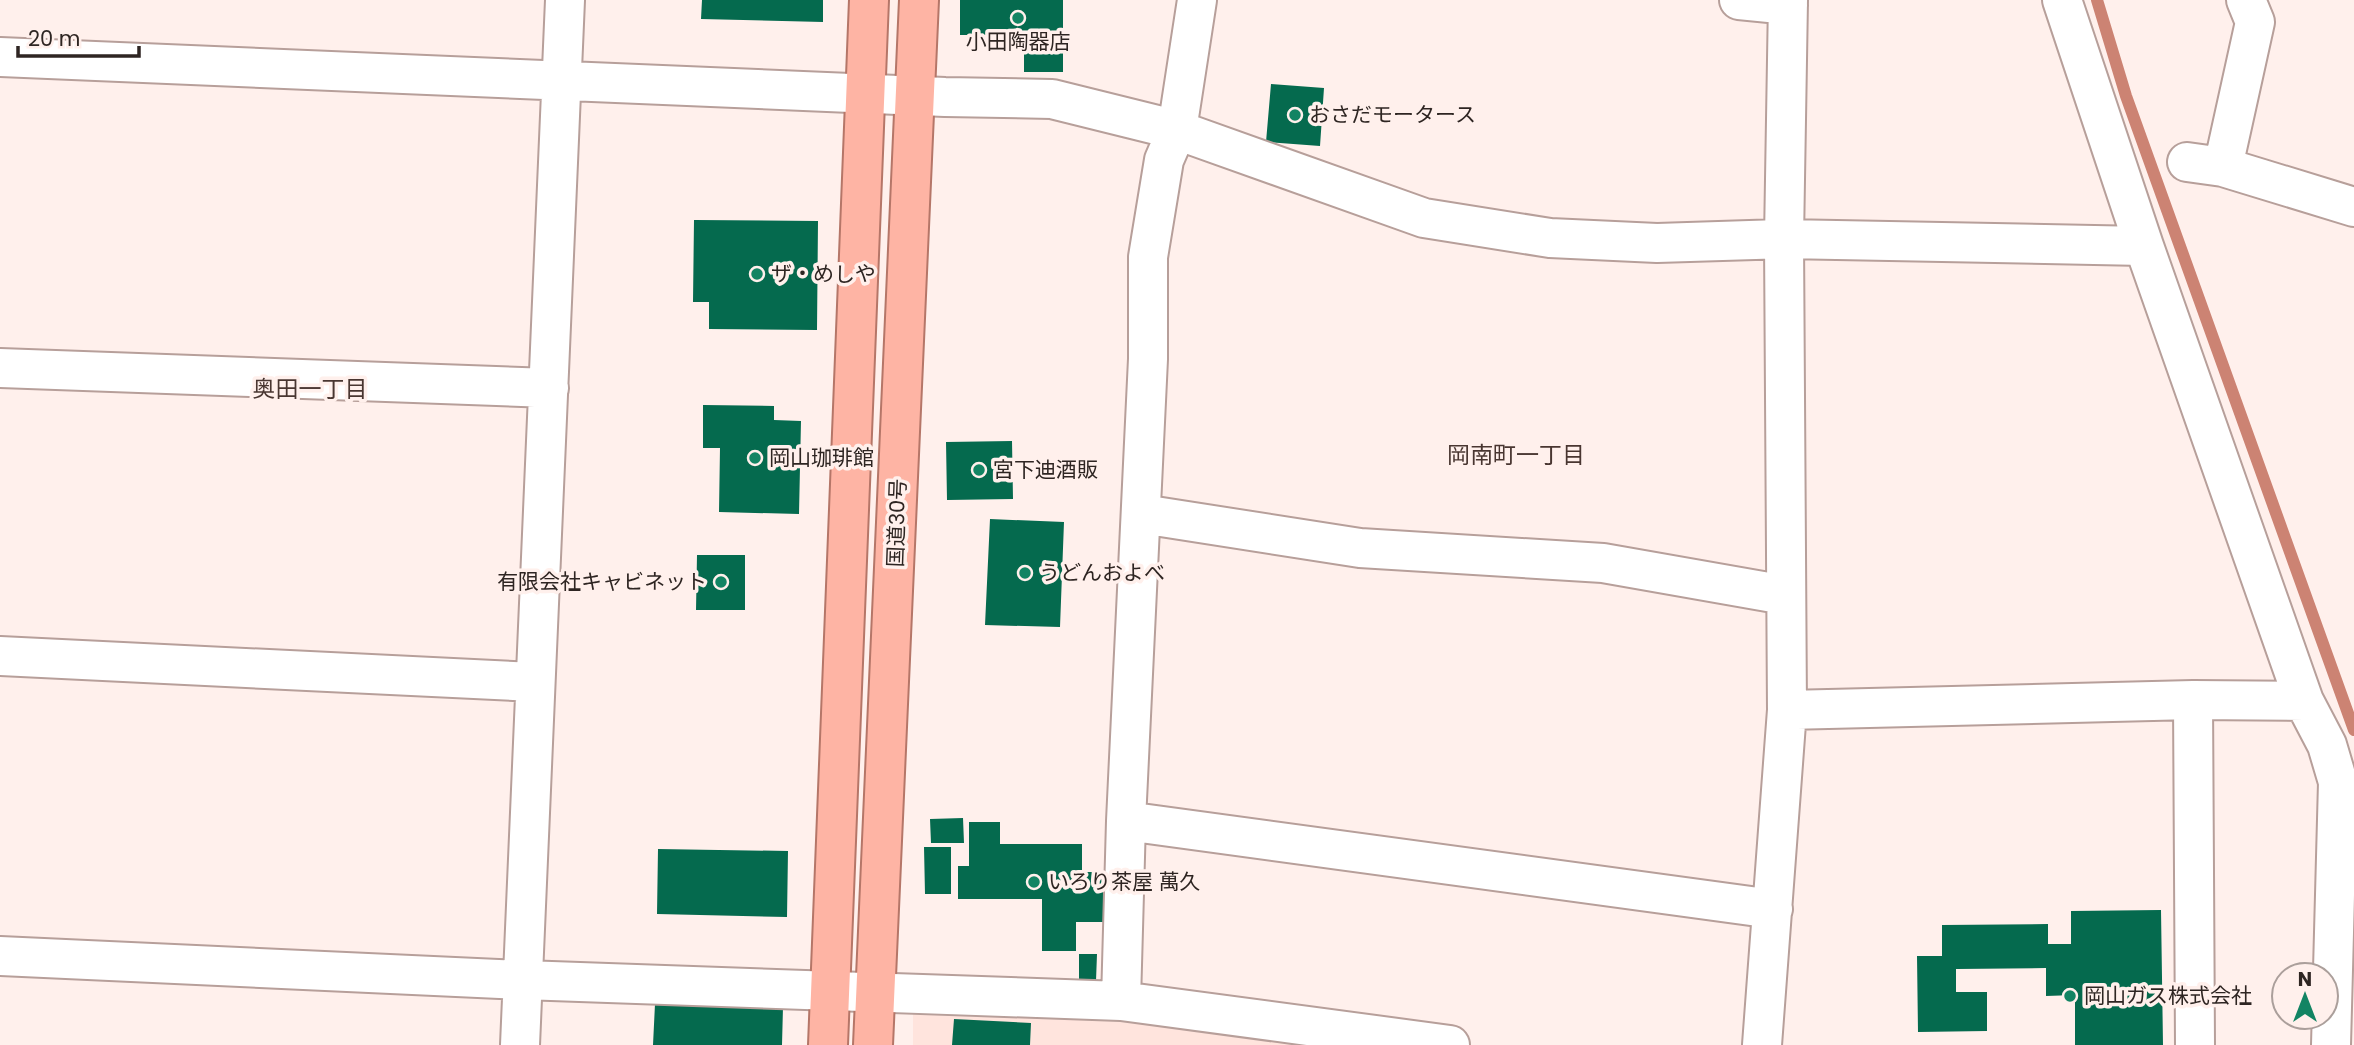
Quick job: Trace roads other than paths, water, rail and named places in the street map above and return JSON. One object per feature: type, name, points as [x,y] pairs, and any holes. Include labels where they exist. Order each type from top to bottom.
[{"type":"highway","points":[[828,1045],[869,0]]},
{"type":"highway","name":"国道30号","points":[[873,1045],[919,0]]},
{"type":"street","points":[[520,1045],[565,0]]},
{"type":"street","points":[[1121,1001],[1126,821],[1148,359],[1148,257],[1164,160],[1177,130],[1197,0]]},
{"type":"street","points":[[1739,0],[1788,3],[1784,239],[1784,595],[1787,710],[1762,1045]]},
{"type":"street","points":[[2062,0],[2144,246],[2304,701],[2341,740],[2331,1045]]},
{"type":"street","points":[[2246,0],[2255,22],[2205,164],[2354,207]]},
{"type":"street","points":[[0,57],[1052,99],[1177,130],[1424,218],[1550,238],[1657,243],[1784,239],[2144,246]]},
{"type":"street","points":[[0,368],[548,388]]},
{"type":"street","points":[[1142,514],[1360,548],[1603,563],[1784,595]]},
{"type":"street","points":[[0,656],[534,682]]},
{"type":"street","points":[[1787,710],[2193,699],[2304,701]]},
{"type":"street","points":[[2193,699],[2195,1045]]},
{"type":"street","points":[[1126,821],[1773,909]]},
{"type":"street","points":[[0,956],[523,980],[1121,1001],[1450,1045]]},
{"type":"waterway","points":[[2097,0],[2126,96],[2354,730]]},
{"type":"place","name":"小田陶器店","points":[[1018,18]]},
{"type":"place","name":"おさだモータース","points":[[1295,115]]},
{"type":"place","name":"ザ・めしや","points":[[757,274]]},
{"type":"place","name":"岡山珈琲館","points":[[755,458]]},
{"type":"place","name":"宮下迪酒販","points":[[979,470]]},
{"type":"place","name":"うどんおよべ","points":[[1025,573]]},
{"type":"place","name":"有限会社キャビネット","points":[[721,582]]},
{"type":"place","name":"いろり茶屋 萬久","points":[[1034,882]]},
{"type":"place","name":"岡山ガス株式会社","points":[[2070,996]]},
{"type":"district","name":"奥田一丁目","points":[[310,389]]},
{"type":"district","name":"岡南町一丁目","points":[[1516,455]]}]
